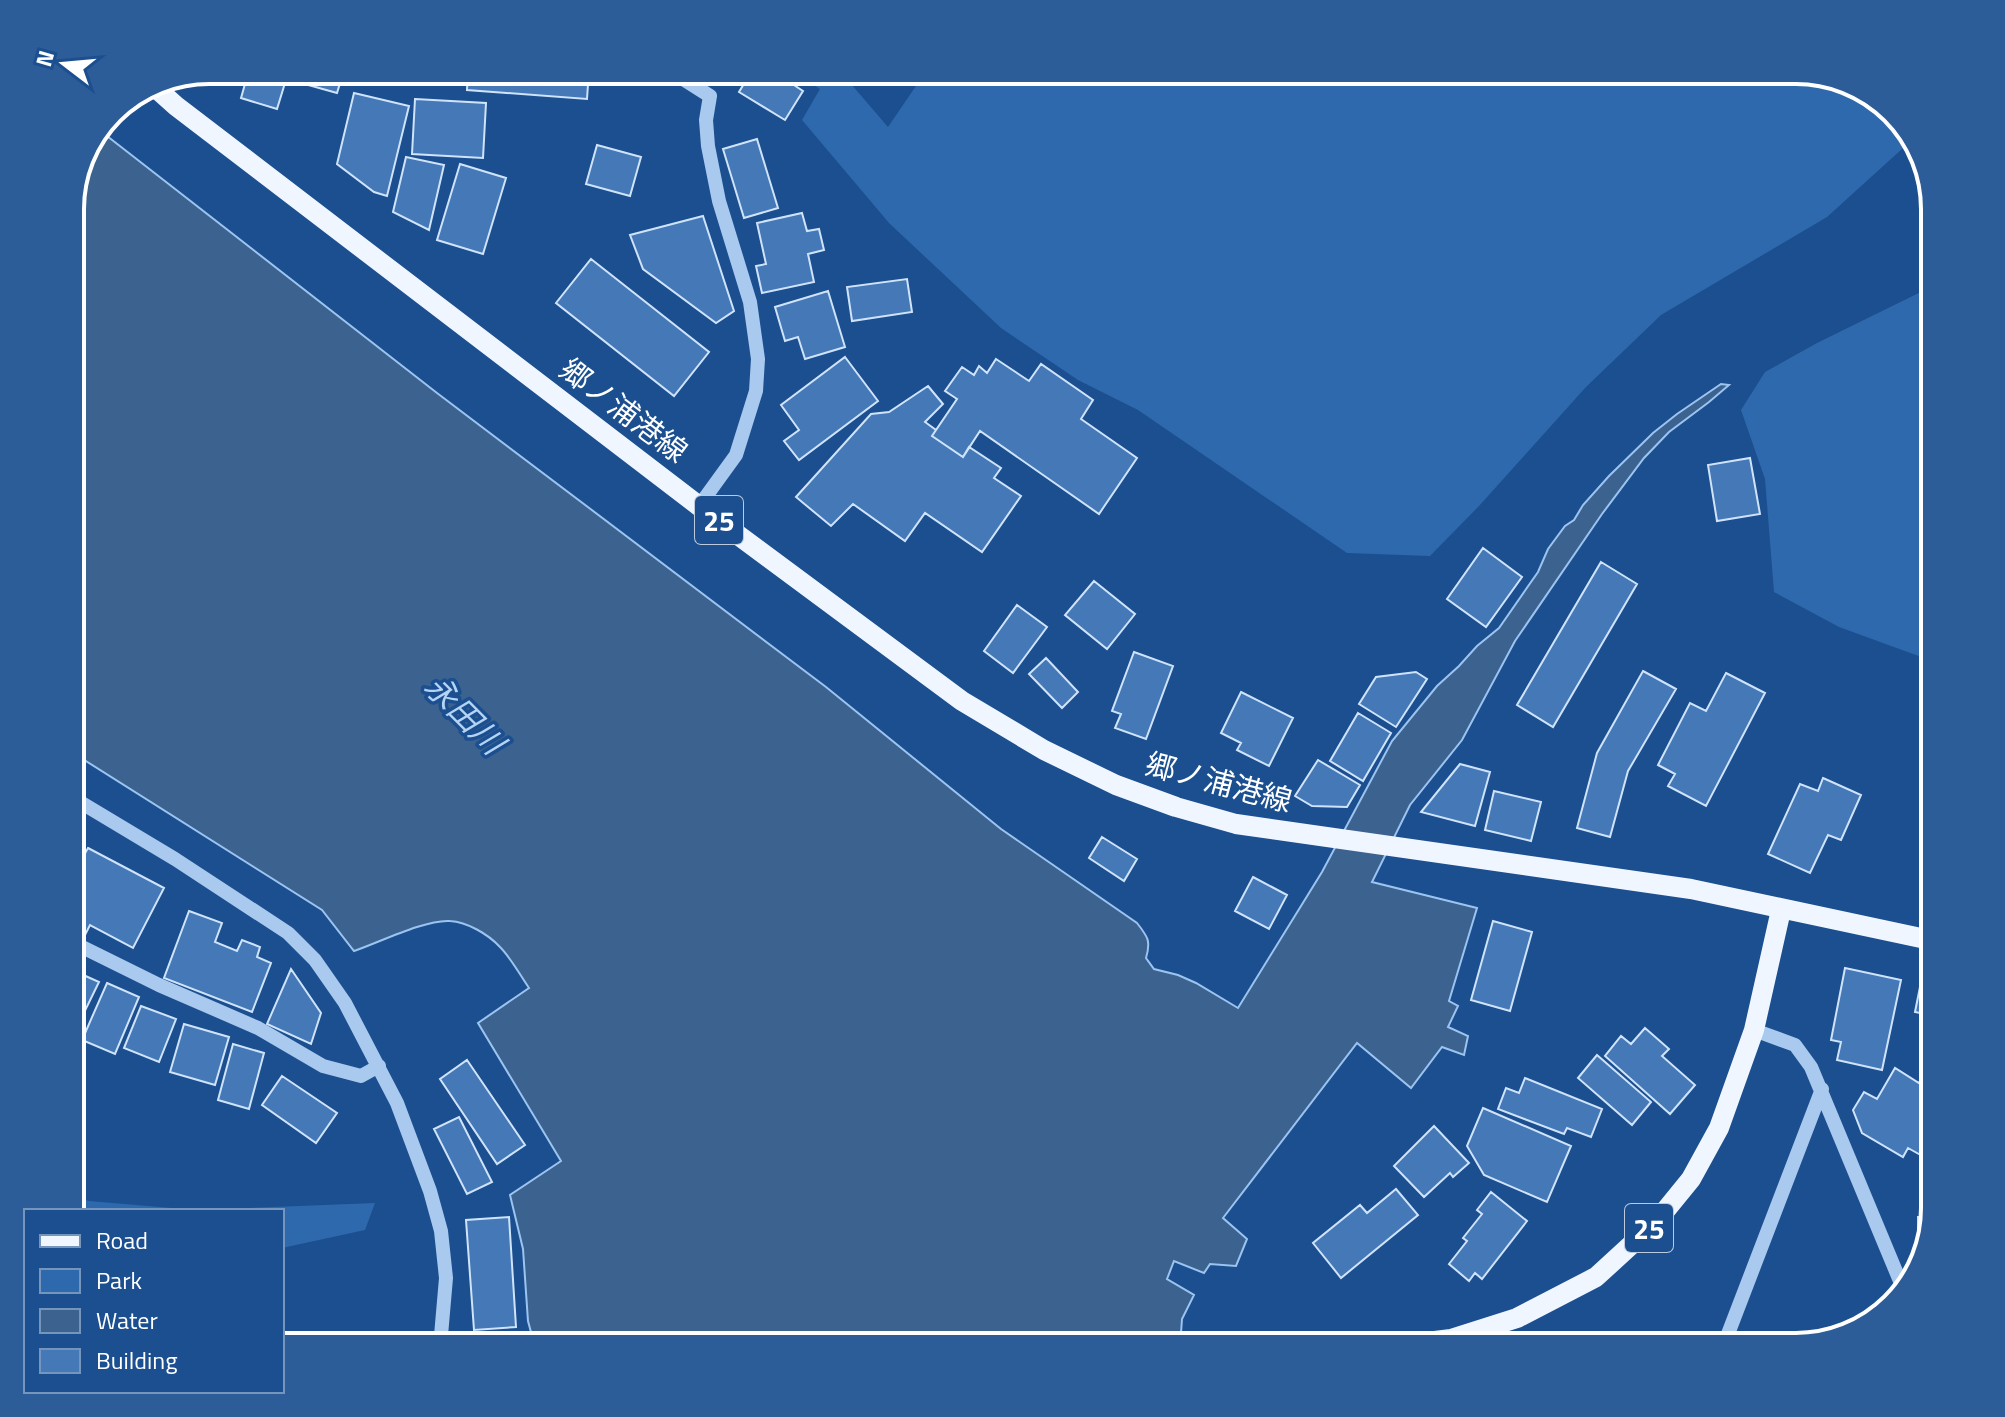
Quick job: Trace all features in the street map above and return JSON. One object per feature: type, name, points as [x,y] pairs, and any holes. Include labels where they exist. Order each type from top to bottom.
[{"type":"main road","name":"郷ノ浦港線","points":[[162,94],[699,506],[962,701],[1044,750],[1116,785],[1236,824],[1691,889],[1921,938]]},
{"type":"main road","name":"25","points":[[1470,1333],[1517,1318],[1596,1277],[1656,1222],[1691,1179],[1719,1128],[1754,1030],[1781,910]]},
{"type":"street","points":[[691,84],[710,96],[706,120],[708,146],[719,201],[750,302],[758,359],[756,391],[736,455],[699,506]]},
{"type":"street","points":[[84,804],[288,933],[315,960],[345,1003],[379,1066],[430,1191],[441,1231],[446,1278],[441,1333]]},
{"type":"street","points":[[84,948],[258,1028],[323,1066],[361,1076],[379,1066]]},
{"type":"street","points":[[1754,1030],[1795,1045],[1811,1067],[1899,1278]]},
{"type":"street","points":[[1728,1333],[1822,1089]]},
{"type":"green space","points":[[812,84],[851,84],[888,127],[917,84],[1796,84],[1828,88],[1865,105],[1890,127],[1904,147],[1827,217],[1661,315],[1586,387],[1430,556],[1347,553],[1138,410],[1078,380],[1001,328],[889,223],[802,120],[820,89]]},
{"type":"green space","points":[[1921,292],[1921,657],[1839,627],[1774,592],[1765,479],[1741,410],[1765,372]]},
{"type":"green space","points":[[84,1199],[183,1209],[84,1209]]},
{"type":"green space","points":[[375,1203],[365,1230],[284,1248],[284,1209],[221,1209]]},
{"type":"water","name":"永田川","points":[[108,137],[437,393],[826,687],[1001,829],[1137,923],[1148,939],[1146,958],[1154,969],[1196,983],[1238,1008],[1322,872],[1392,741],[1437,686],[1499,628],[1538,572],[1548,549],[1609,476],[1677,414],[1721,384],[1729,385],[1669,432],[1644,458],[1602,514],[1515,641],[1462,740],[1410,805],[1372,882],[1477,908],[1449,1001],[1458,1006],[1448,1027],[1468,1036],[1464,1055],[1442,1047],[1411,1088],[1357,1043],[1223,1218],[1247,1239],[1236,1266],[1210,1264],[1204,1273],[1174,1261],[1167,1279],[1194,1295],[1182,1319],[1181,1333],[531,1333],[523,1249],[510,1195],[561,1161],[478,1023],[529,988],[495,942],[470,926],[440,921],[354,951],[322,910],[84,760],[84,201],[94,161]]},
{"type":"building","points":[[245,84],[285,84],[277,109],[241,98]]},
{"type":"building","points":[[305,84],[340,84],[337,93]]},
{"type":"building","points":[[467,84],[588,84],[587,99],[467,90]]},
{"type":"building","points":[[744,84],[792,84],[803,91],[785,120],[739,92]]},
{"type":"building","points":[[354,93],[409,106],[387,196],[374,192],[337,164]]},
{"type":"building","points":[[415,99],[486,103],[483,158],[412,154]]},
{"type":"building","points":[[757,139],[778,208],[744,218],[723,149]]},
{"type":"building","points":[[597,145],[641,157],[630,196],[586,184]]},
{"type":"building","points":[[406,157],[444,165],[429,230],[393,212]]},
{"type":"building","points":[[460,164],[506,178],[483,254],[437,240]]},
{"type":"building","points":[[802,213],[807,231],[819,229],[824,250],[808,254],[814,282],[762,293],[756,266],[766,264],[757,223]]},
{"type":"building","points":[[703,216],[734,311],[716,323],[643,269],[630,235]]},
{"type":"building","points":[[591,259],[709,352],[674,396],[556,303]]},
{"type":"building","points":[[907,279],[912,312],[852,321],[847,287]]},
{"type":"building","points":[[828,291],[845,347],[805,359],[798,337],[785,341],[775,307]]},
{"type":"building","points":[[845,357],[878,401],[799,460],[784,441],[799,430],[781,405]]},
{"type":"building","points":[[996,359],[1029,381],[1041,364],[1093,400],[1081,419],[1137,458],[1099,514],[980,431],[963,457],[932,436],[957,399],[945,391],[962,367],[974,375],[979,366],[987,373]]},
{"type":"building","points":[[928,386],[943,404],[925,422],[936,430],[932,436],[963,457],[969,447],[1001,468],[994,478],[1021,496],[982,552],[925,513],[905,541],[853,504],[831,526],[796,497],[871,414],[889,412]]},
{"type":"building","points":[[1750,458],[1760,514],[1717,521],[1708,465]]},
{"type":"building","points":[[1483,548],[1522,577],[1486,627],[1447,599]]},
{"type":"building","points":[[1601,562],[1637,584],[1553,727],[1517,705]]},
{"type":"building","points":[[1094,581],[1135,614],[1107,649],[1065,615]]},
{"type":"building","points":[[1017,605],[1047,627],[1013,673],[984,651]]},
{"type":"building","points":[[1134,652],[1173,666],[1146,739],[1115,728],[1121,714],[1112,711]]},
{"type":"building","points":[[1046,658],[1078,692],[1062,708],[1029,674]]},
{"type":"building","points":[[1643,671],[1676,689],[1628,771],[1610,837],[1577,828],[1597,753]]},
{"type":"building","points":[[1416,672],[1427,679],[1396,727],[1359,704],[1376,677]]},
{"type":"building","points":[[1726,673],[1765,693],[1706,806],[1668,786],[1675,774],[1658,765],[1690,703],[1706,711]]},
{"type":"building","points":[[1241,692],[1293,718],[1269,766],[1237,750],[1241,743],[1221,733]]},
{"type":"building","points":[[1358,713],[1391,733],[1363,781],[1330,761]]},
{"type":"building","points":[[1318,760],[1360,785],[1347,807],[1312,806],[1295,796]]},
{"type":"building","points":[[1460,764],[1490,772],[1475,826],[1421,812]]},
{"type":"building","points":[[1823,778],[1861,795],[1841,840],[1828,835],[1810,873],[1768,854],[1800,784],[1818,791]]},
{"type":"building","points":[[1494,791],[1541,802],[1531,841],[1485,830]]},
{"type":"building","points":[[1102,837],[1137,859],[1124,881],[1089,858]]},
{"type":"building","points":[[88,848],[164,888],[133,948],[90,925],[84,937],[84,855]]},
{"type":"building","points":[[1253,877],[1287,895],[1269,929],[1235,911]]},
{"type":"building","points":[[189,911],[222,923],[215,942],[237,951],[242,940],[260,947],[257,957],[271,963],[252,1012],[164,978]]},
{"type":"building","points":[[1493,921],[1532,932],[1510,1011],[1471,1000]]},
{"type":"building","points":[[1845,968],[1901,980],[1882,1070],[1837,1060],[1841,1042],[1831,1040]]},
{"type":"building","points":[[291,969],[321,1013],[311,1044],[267,1024]]},
{"type":"building","points":[[84,975],[99,982],[84,1013]]},
{"type":"building","points":[[107,983],[139,997],[115,1054],[84,1041]]},
{"type":"building","points":[[1920,987],[1921,987],[1921,1013],[1915,1012]]},
{"type":"building","points":[[141,1006],[176,1019],[159,1062],[124,1048]]},
{"type":"building","points":[[184,1024],[229,1037],[215,1085],[170,1072]]},
{"type":"building","points":[[1645,1028],[1669,1049],[1662,1056],[1695,1085],[1670,1114],[1605,1056],[1621,1036],[1631,1044]]},
{"type":"building","points":[[233,1044],[264,1053],[249,1109],[218,1100]]},
{"type":"building","points":[[1597,1055],[1651,1102],[1632,1125],[1578,1078]]},
{"type":"building","points":[[467,1060],[525,1145],[497,1164],[440,1079]]},
{"type":"building","points":[[1895,1068],[1919,1083],[1921,1080],[1921,1155],[1908,1148],[1903,1157],[1862,1133],[1853,1110],[1864,1092],[1877,1099]]},
{"type":"building","points":[[282,1076],[337,1113],[316,1143],[262,1105]]},
{"type":"building","points":[[1525,1078],[1602,1109],[1591,1137],[1567,1128],[1564,1134],[1498,1109],[1506,1088],[1519,1093]]},
{"type":"building","points":[[1483,1108],[1571,1146],[1547,1202],[1484,1175],[1467,1146]]},
{"type":"building","points":[[459,1117],[492,1182],[467,1194],[434,1129]]},
{"type":"building","points":[[1434,1126],[1469,1163],[1453,1177],[1450,1173],[1424,1197],[1394,1166]]},
{"type":"building","points":[[1396,1189],[1418,1215],[1341,1278],[1313,1243],[1360,1205],[1367,1213]]},
{"type":"building","points":[[1491,1192],[1527,1221],[1482,1279],[1475,1273],[1469,1281],[1449,1264],[1467,1241],[1463,1238],[1482,1214],[1477,1210]]},
{"type":"building","points":[[509,1217],[516,1327],[474,1330],[466,1220]]}]
